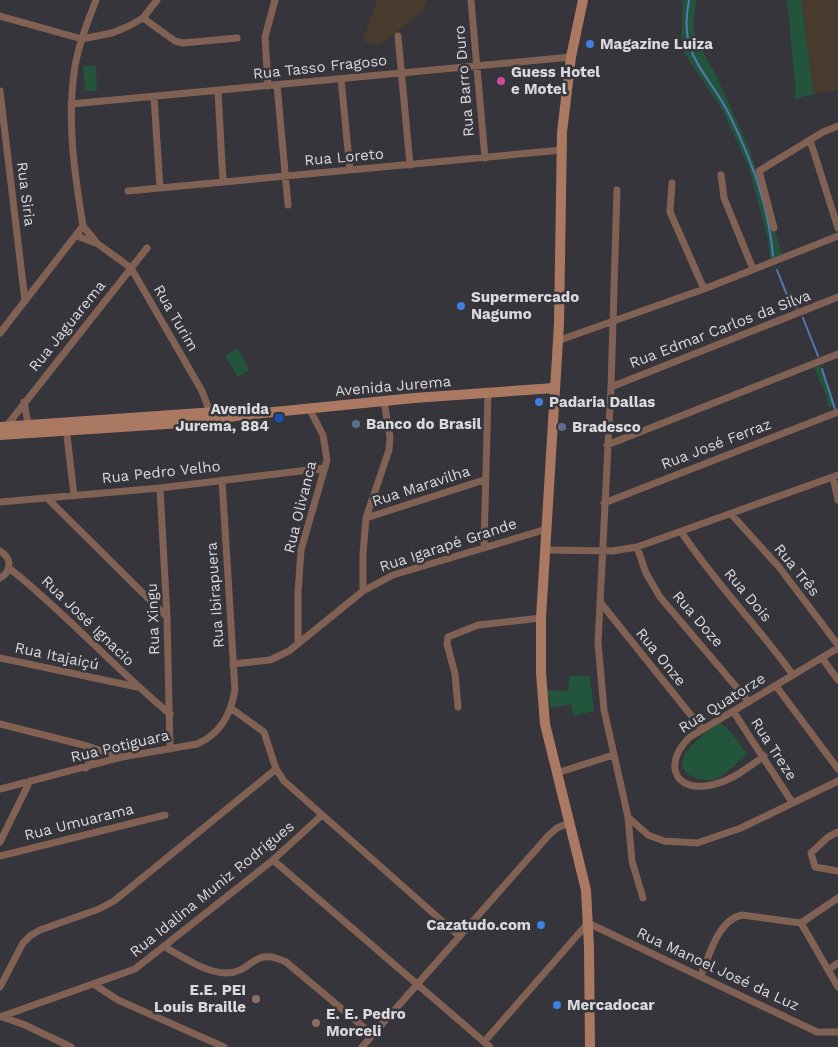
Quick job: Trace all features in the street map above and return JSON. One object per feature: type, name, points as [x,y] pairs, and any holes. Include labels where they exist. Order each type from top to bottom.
[{"type":"main road","points":[[583,0],[571,57],[562,150],[557,341],[541,618],[541,673],[545,724],[586,890],[590,1047]]},
{"type":"main road","name":"Avenida Jurema","points":[[2,431],[234,416],[310,410],[384,401],[554,388]]},
{"type":"street","points":[[0,333],[77,236],[82,226],[71,140],[71,104],[74,74],[82,39],[96,0]]},
{"type":"street","points":[[0,16],[82,39],[112,33],[143,18],[157,0]]},
{"type":"street","points":[[268,86],[264,36],[275,0]]},
{"type":"street","name":"Rua Barro Duro","points":[[471,1],[485,158]]},
{"type":"street","points":[[143,18],[175,41],[183,43],[237,38]]},
{"type":"street","points":[[398,36],[403,73],[410,165]]},
{"type":"street","name":"Rua Tasso Fragoso","points":[[71,104],[571,57]]},
{"type":"street","points":[[341,79],[350,170]]},
{"type":"street","points":[[277,85],[288,205]]},
{"type":"street","name":"Rua Siria","points":[[0,90],[25,301]]},
{"type":"street","points":[[218,91],[223,182]]},
{"type":"street","points":[[154,97],[160,188]]},
{"type":"street","points":[[774,228],[759,172],[810,140],[838,126]]},
{"type":"street","points":[[810,140],[838,228]]},
{"type":"street","name":"Rua Loreto","points":[[128,191],[562,150]]},
{"type":"street","points":[[721,176],[724,198],[754,269]]},
{"type":"street","points":[[672,182],[670,212],[704,289]]},
{"type":"street","points":[[617,190],[611,387],[601,551],[598,643],[604,710],[628,817],[632,861],[643,898]]},
{"type":"street","name":"Rua Turim","points":[[82,226],[98,244],[131,268],[202,391],[211,416]]},
{"type":"street","name":"Rua Turim","points":[[77,236],[98,244]]},
{"type":"street","points":[[557,341],[704,289],[838,236]]},
{"type":"street","name":"Rua Jaguarema","points":[[2,431],[147,248]]},
{"type":"street","name":"Rua Edmar Carlos da Silva","points":[[611,387],[838,298]]},
{"type":"street","points":[[607,445],[838,354]]},
{"type":"street","points":[[484,546],[484,480],[488,393]]},
{"type":"street","points":[[363,591],[363,554],[366,518],[389,450],[390,438],[384,401]]},
{"type":"street","points":[[24,402],[29,430]]},
{"type":"street","name":"Rua Olivanca","points":[[298,644],[298,593],[301,550],[325,468],[326,448],[323,435],[310,410]]},
{"type":"street","name":"Rua José Ferraz","points":[[604,503],[838,412]]},
{"type":"street","points":[[66,428],[74,496]]},
{"type":"street","name":"Rua Pedro Velho","points":[[0,502],[160,488],[325,468]]},
{"type":"street","points":[[546,550],[601,551],[637,548],[836,476],[838,500]]},
{"type":"street","name":"Rua Ibirapuera","points":[[222,480],[234,664],[235,690],[232,709]]},
{"type":"street","name":"Rua Maravilha","points":[[366,518],[484,480]]},
{"type":"street","name":"Rua Xingu","points":[[160,488],[168,617],[170,749]]},
{"type":"street","points":[[48,499],[168,617]]},
{"type":"street","name":"Rua Três","points":[[732,515],[779,567],[838,647]]},
{"type":"street","name":"Rua Igarapé Grande","points":[[234,664],[270,660],[289,652],[363,591],[393,575],[546,528]]},
{"type":"street","name":"Rua Dois","points":[[682,533],[702,561],[771,644],[792,675]]},
{"type":"street","name":"Rua Doze","points":[[637,548],[646,573],[660,597],[749,702]]},
{"type":"street","points":[[0,551],[8,560],[9,568],[0,578]]},
{"type":"street","name":"Rua José Ignacio","points":[[9,568],[30,584],[138,688],[170,714]]},
{"type":"street","name":"Rua Onze","points":[[600,602],[702,729]]},
{"type":"street","points":[[458,708],[456,674],[447,644],[448,636],[478,625],[541,618]]},
{"type":"street","name":"Rua Quatorze","points":[[764,756],[734,777],[706,786],[689,785],[677,774],[674,762],[676,754],[683,743],[702,729],[838,647]]},
{"type":"street","name":"Rua Itajaiçú","points":[[0,658],[138,688]]},
{"type":"street","points":[[822,658],[838,680]]},
{"type":"street","points":[[776,686],[838,769]]},
{"type":"street","points":[[232,709],[264,732],[276,769],[284,781],[459,936]]},
{"type":"street","name":"Rua Potiguara","points":[[0,788],[86,768],[122,757],[197,744],[208,740],[232,709]]},
{"type":"street","name":"Rua Treze","points":[[733,711],[764,756],[792,802]]},
{"type":"street","points":[[0,724],[88,746],[122,757]]},
{"type":"street","points":[[86,768],[91,760],[88,746]]},
{"type":"street","points":[[556,772],[613,755]]},
{"type":"street","points":[[0,987],[23,943],[30,936],[40,930],[99,909],[114,901],[276,769]]},
{"type":"street","points":[[0,842],[30,781]]},
{"type":"street","points":[[628,817],[648,835],[664,841],[697,842],[741,828],[838,781]]},
{"type":"street","name":"Rua Umuarama","points":[[0,856],[165,815]]},
{"type":"street","name":"Rua Idalina Muniz Rodrigues","points":[[0,1016],[95,985],[135,969],[273,860],[322,816]]},
{"type":"street","points":[[362,1047],[548,836],[557,828],[569,823]]},
{"type":"street","points":[[838,832],[817,846],[811,853],[812,862],[815,867],[838,871]]},
{"type":"street","points":[[273,860],[487,1044],[588,923]]},
{"type":"street","points":[[701,975],[721,930],[733,917],[742,915],[802,923],[838,898]]},
{"type":"street","name":"Rua Manoel José da Luz","points":[[588,923],[701,975],[817,1032],[838,1032]]},
{"type":"street","points":[[802,923],[838,987]]},
{"type":"street","points":[[165,947],[193,963],[225,973],[238,970],[267,955],[275,957],[286,962],[373,1035]]},
{"type":"street","points":[[828,970],[838,963]]},
{"type":"street","points":[[95,985],[118,1000],[224,1047]]},
{"type":"street","points":[[0,1016],[25,1025],[71,1047]]},
{"type":"shaded area","points":[[377,0],[427,0],[423,11],[380,45],[363,41]]},
{"type":"shaded area","points":[[801,0],[838,0],[838,90],[814,94]]},
{"type":"green space","points":[[683,0],[696,0],[693,25],[696,39],[716,75],[751,153],[782,254],[770,259],[768,240],[749,168],[723,111],[681,48]]},
{"type":"green space","points":[[787,0],[801,0],[814,94],[794,99],[796,91]]},
{"type":"green space","points":[[83,66],[96,66],[97,91],[85,91]]},
{"type":"green space","points":[[238,348],[249,370],[238,377],[225,356]]},
{"type":"green space","points":[[821,366],[836,407],[828,406],[826,395],[815,370],[815,367]]},
{"type":"green space","points":[[569,676],[590,676],[594,711],[574,716],[571,704],[551,708],[547,690],[568,691]]},
{"type":"green space","points":[[720,723],[731,732],[747,754],[716,779],[704,780],[693,777],[685,770],[682,763],[684,755],[690,747]]},
{"type":"waterway","points":[[689,0],[687,36],[691,49],[696,62],[729,114],[745,148],[768,220],[773,256]]},
{"type":"waterway","points":[[777,270],[787,295],[797,308]]},
{"type":"waterway","points":[[803,318],[818,356]]},
{"type":"waterway","points":[[822,369],[835,409]]},
{"type":"place","name":"Magazine Luiza","points":[[590,44]]},
{"type":"place","name":"Guess Hotel e Motel","points":[[501,81]]},
{"type":"place","name":"Supermercado Nagumo","points":[[461,306]]},
{"type":"place","name":"Padaria Dallas","points":[[539,402]]},
{"type":"place","name":"Avenida Jurema, 884","points":[[279,418]]},
{"type":"place","name":"Banco do Brasil","points":[[356,424]]},
{"type":"place","name":"Bradesco","points":[[562,427]]},
{"type":"place","name":"Cazatudo.com","points":[[541,925]]},
{"type":"place","name":"E.E. PEI Louis Braille","points":[[256,999]]},
{"type":"place","name":"Mercadocar","points":[[557,1005]]},
{"type":"place","name":"E. E. Pedro Morceli","points":[[316,1023]]}]
